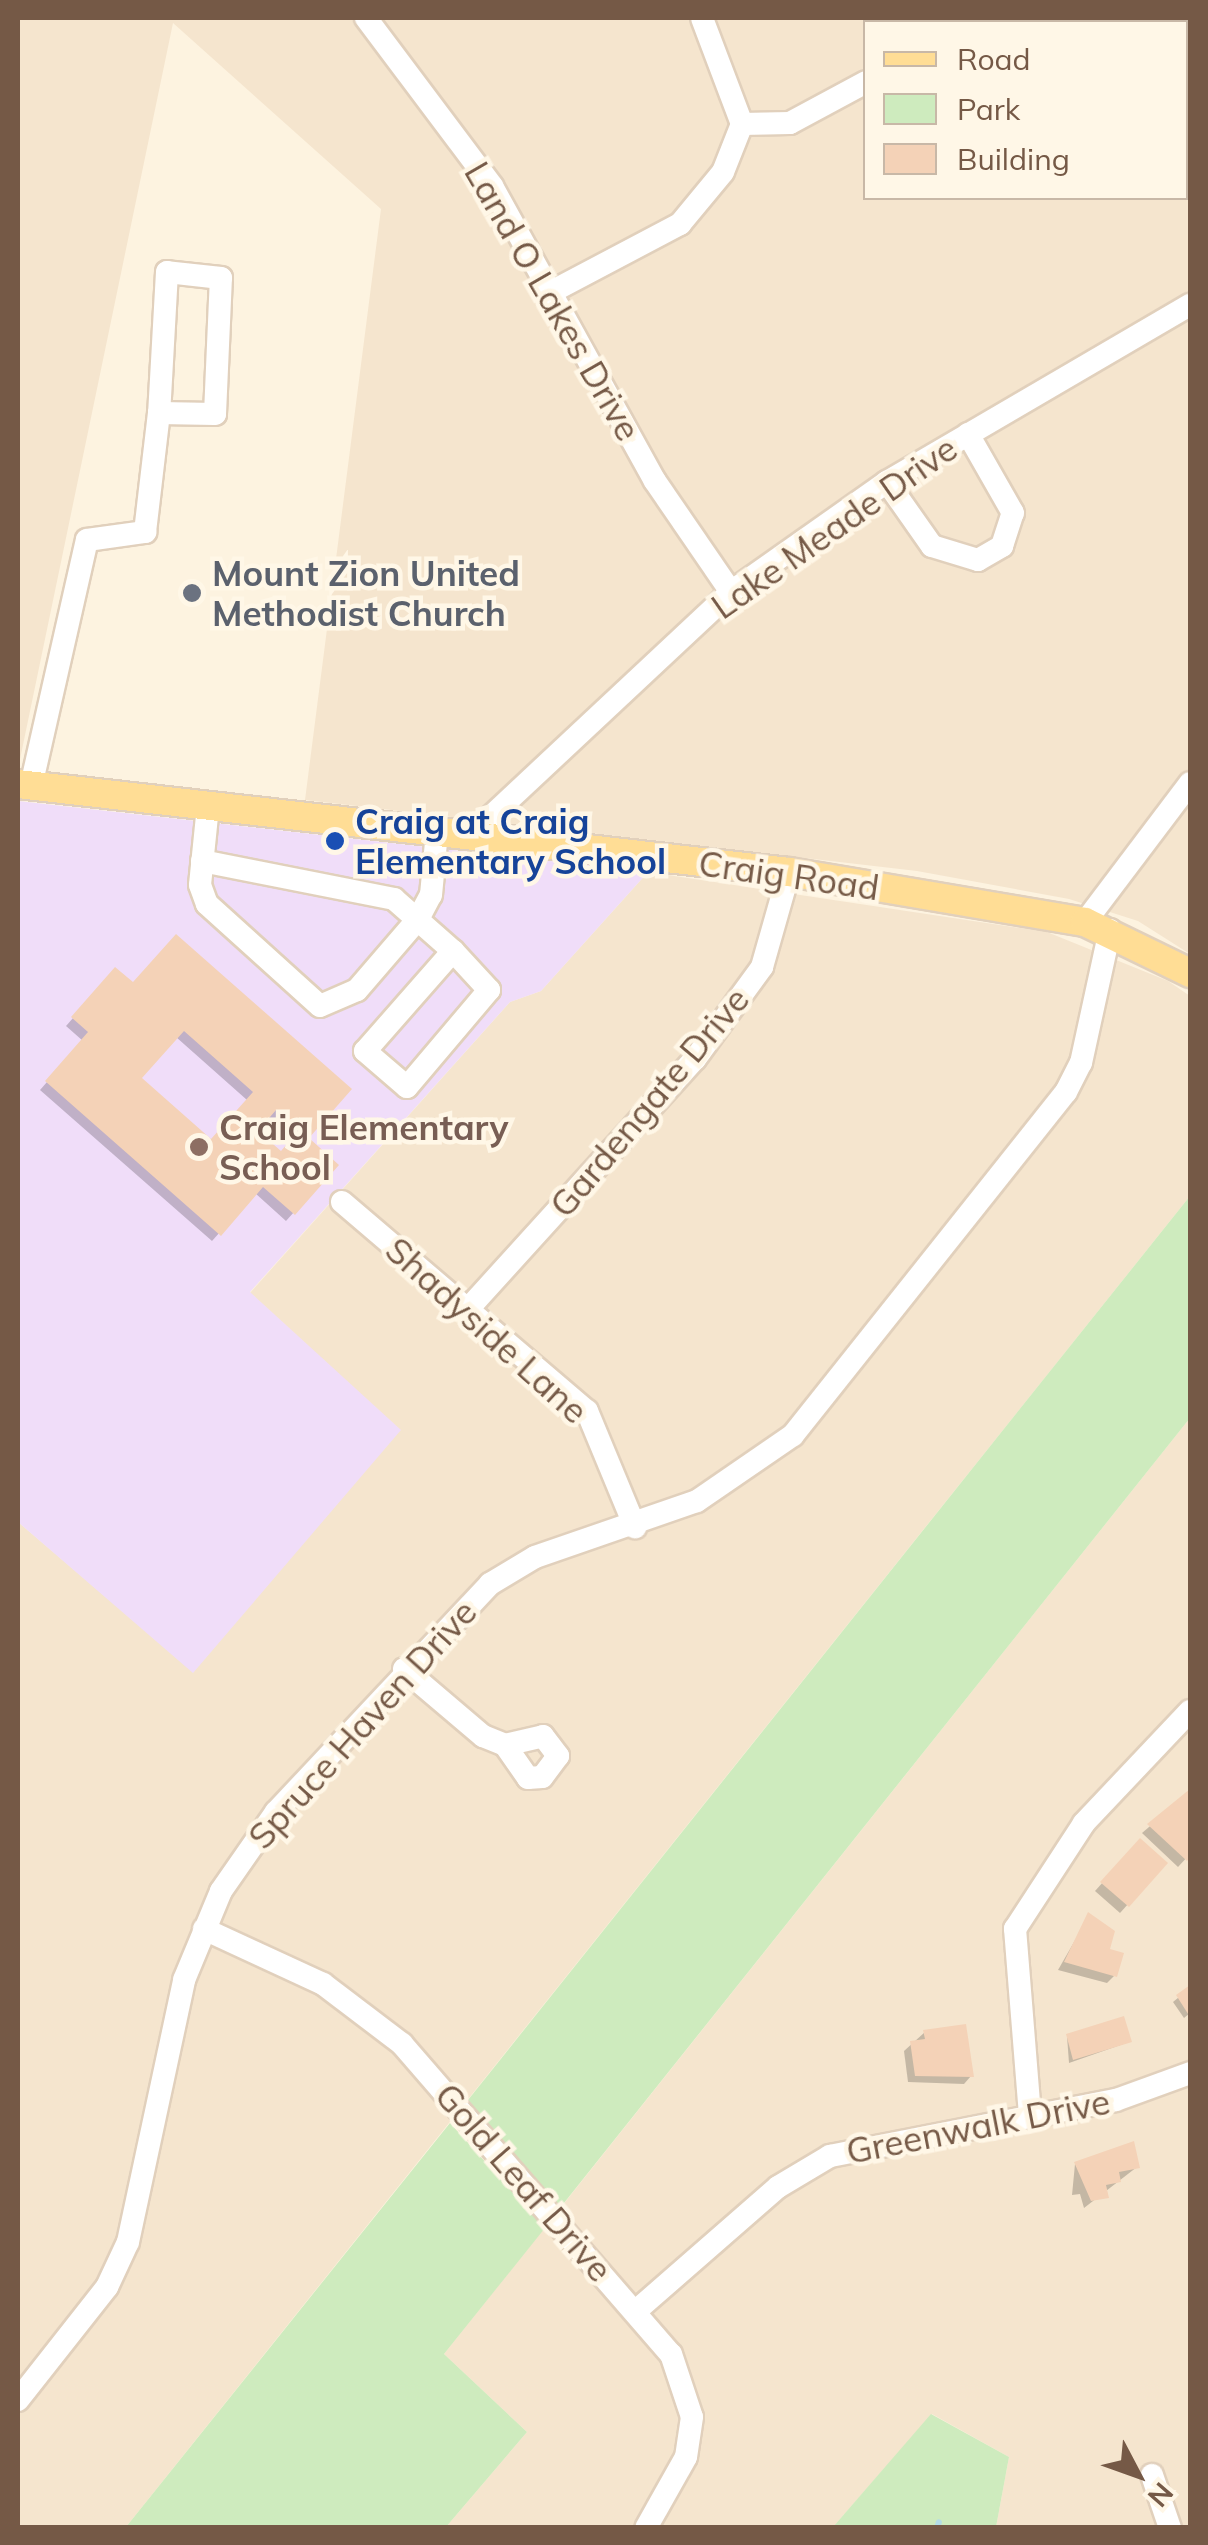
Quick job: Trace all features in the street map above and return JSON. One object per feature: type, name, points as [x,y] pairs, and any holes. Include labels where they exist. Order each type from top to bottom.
[{"type":"main road","name":"Craig Road","points":[[24,785],[789,872],[1097,926],[1190,974]]},
{"type":"street","name":"Land O Lakes Drive","points":[[366,18],[446,119],[552,291],[655,482],[731,592]]},
{"type":"street","points":[[552,291],[680,224],[723,172],[742,124],[702,18]]},
{"type":"street","points":[[742,124],[790,123],[863,84]]},
{"type":"street","points":[[24,785],[87,540],[145,532],[159,413],[167,272],[222,278],[215,414],[159,413]]},
{"type":"street","name":"Lake Meade Drive","points":[[469,837],[731,592],[887,482],[1190,305]]},
{"type":"street","points":[[887,482],[932,546],[978,560],[1002,546],[1013,513],[968,434]]},
{"type":"street","points":[[1097,926],[1190,783]]},
{"type":"street","points":[[208,806],[202,861],[207,904],[320,1006],[357,990],[418,919],[431,895],[437,831]]},
{"type":"street","points":[[202,861],[394,899],[453,951],[489,990],[407,1087],[365,1051],[453,951]]},
{"type":"street","name":"Gardengate Drive","points":[[468,1310],[695,1059],[762,968],[789,872]]},
{"type":"street","name":"Spruce Haven Drive","points":[[18,2400],[107,2287],[128,2242],[143,2202],[167,2038],[204,1930],[276,1812],[404,1669],[490,1584],[535,1557],[635,1526],[754,1470],[794,1435],[1066,1092],[1082,1063],[1097,926]]},
{"type":"street","name":"Shadyside Lane","points":[[342,1202],[587,1411],[635,1526]]},
{"type":"street","points":[[404,1669],[504,1745]]},
{"type":"street","points":[[1030,2115],[1015,1930],[1084,1822],[1190,1712]]},
{"type":"street","name":"Gold Leaf Drive","points":[[204,1930],[359,2006],[636,2310],[671,2354],[692,2417],[674,2488],[646,2528]]},
{"type":"street","name":"Greenwalk Drive","points":[[636,2310],[778,2186],[830,2156],[1030,2115],[1190,2074]]},
{"type":"street","points":[[1152,2475],[1170,2528]]},
{"type":"shaded area","points":[[18,18],[1190,18],[1190,954],[1138,921],[1069,899],[917,871],[305,800],[381,209],[173,23],[18,769]]},
{"type":"shaded area","name":"Craig Elementary School","points":[[18,801],[648,872],[541,991],[510,1002],[250,1292],[401,1430],[193,1673],[18,1522]]},
{"type":"shaded area","points":[[648,872],[1047,932],[1168,981],[1190,996],[1190,1196],[126,2527],[18,2527],[18,1522],[194,1672],[250,1293],[510,1002],[541,991]]},
{"type":"shaded area","points":[[1190,1418],[1190,2527],[996,2527],[1009,2457],[932,2414],[833,2527],[446,2527],[527,2432],[444,2354]]},
{"type":"green space","points":[[1190,1196],[1190,1418],[560,2208],[468,2100]]},
{"type":"green space","points":[[450,2123],[545,2228],[444,2354],[527,2432],[446,2527],[126,2527]]},
{"type":"green space","points":[[931,2414],[1009,2457],[996,2527],[833,2527]]},
{"type":"building","points":[[176,934],[352,1089],[309,1138],[339,1165],[295,1215],[263,1187],[221,1236],[45,1081],[88,1032],[71,1017],[115,967],[133,982]],"holes":[[[184,1031],[253,1092],[211,1139],[142,1078]],[[276,1110],[299,1130],[281,1151],[258,1131]]]},
{"type":"building","points":[[1190,1789],[1190,1857],[1187,1861],[1147,1824]]},
{"type":"building","points":[[1140,1838],[1168,1863],[1129,1907],[1100,1882]]},
{"type":"building","points":[[1088,1912],[1115,1931],[1110,1949],[1124,1953],[1117,1977],[1064,1962]]},
{"type":"building","points":[[1190,1985],[1190,2017],[1176,1995]]},
{"type":"building","points":[[1124,2016],[1132,2042],[1073,2060],[1066,2034]]},
{"type":"building","points":[[966,2024],[974,2077],[915,2076],[910,2041],[925,2039],[923,2030]]},
{"type":"building","points":[[1134,2141],[1140,2168],[1119,2172],[1121,2182],[1106,2185],[1109,2198],[1091,2201],[1074,2162]]},
{"type":"waterway","points":[[937,2528],[939,2522]]},
{"type":"place","name":"Mount Zion United Methodist Church","points":[[192,593]]},
{"type":"place","name":"Craig at Craig Elementary School","points":[[335,841]]},
{"type":"place","name":"Craig Elementary School","points":[[199,1147]]}]
